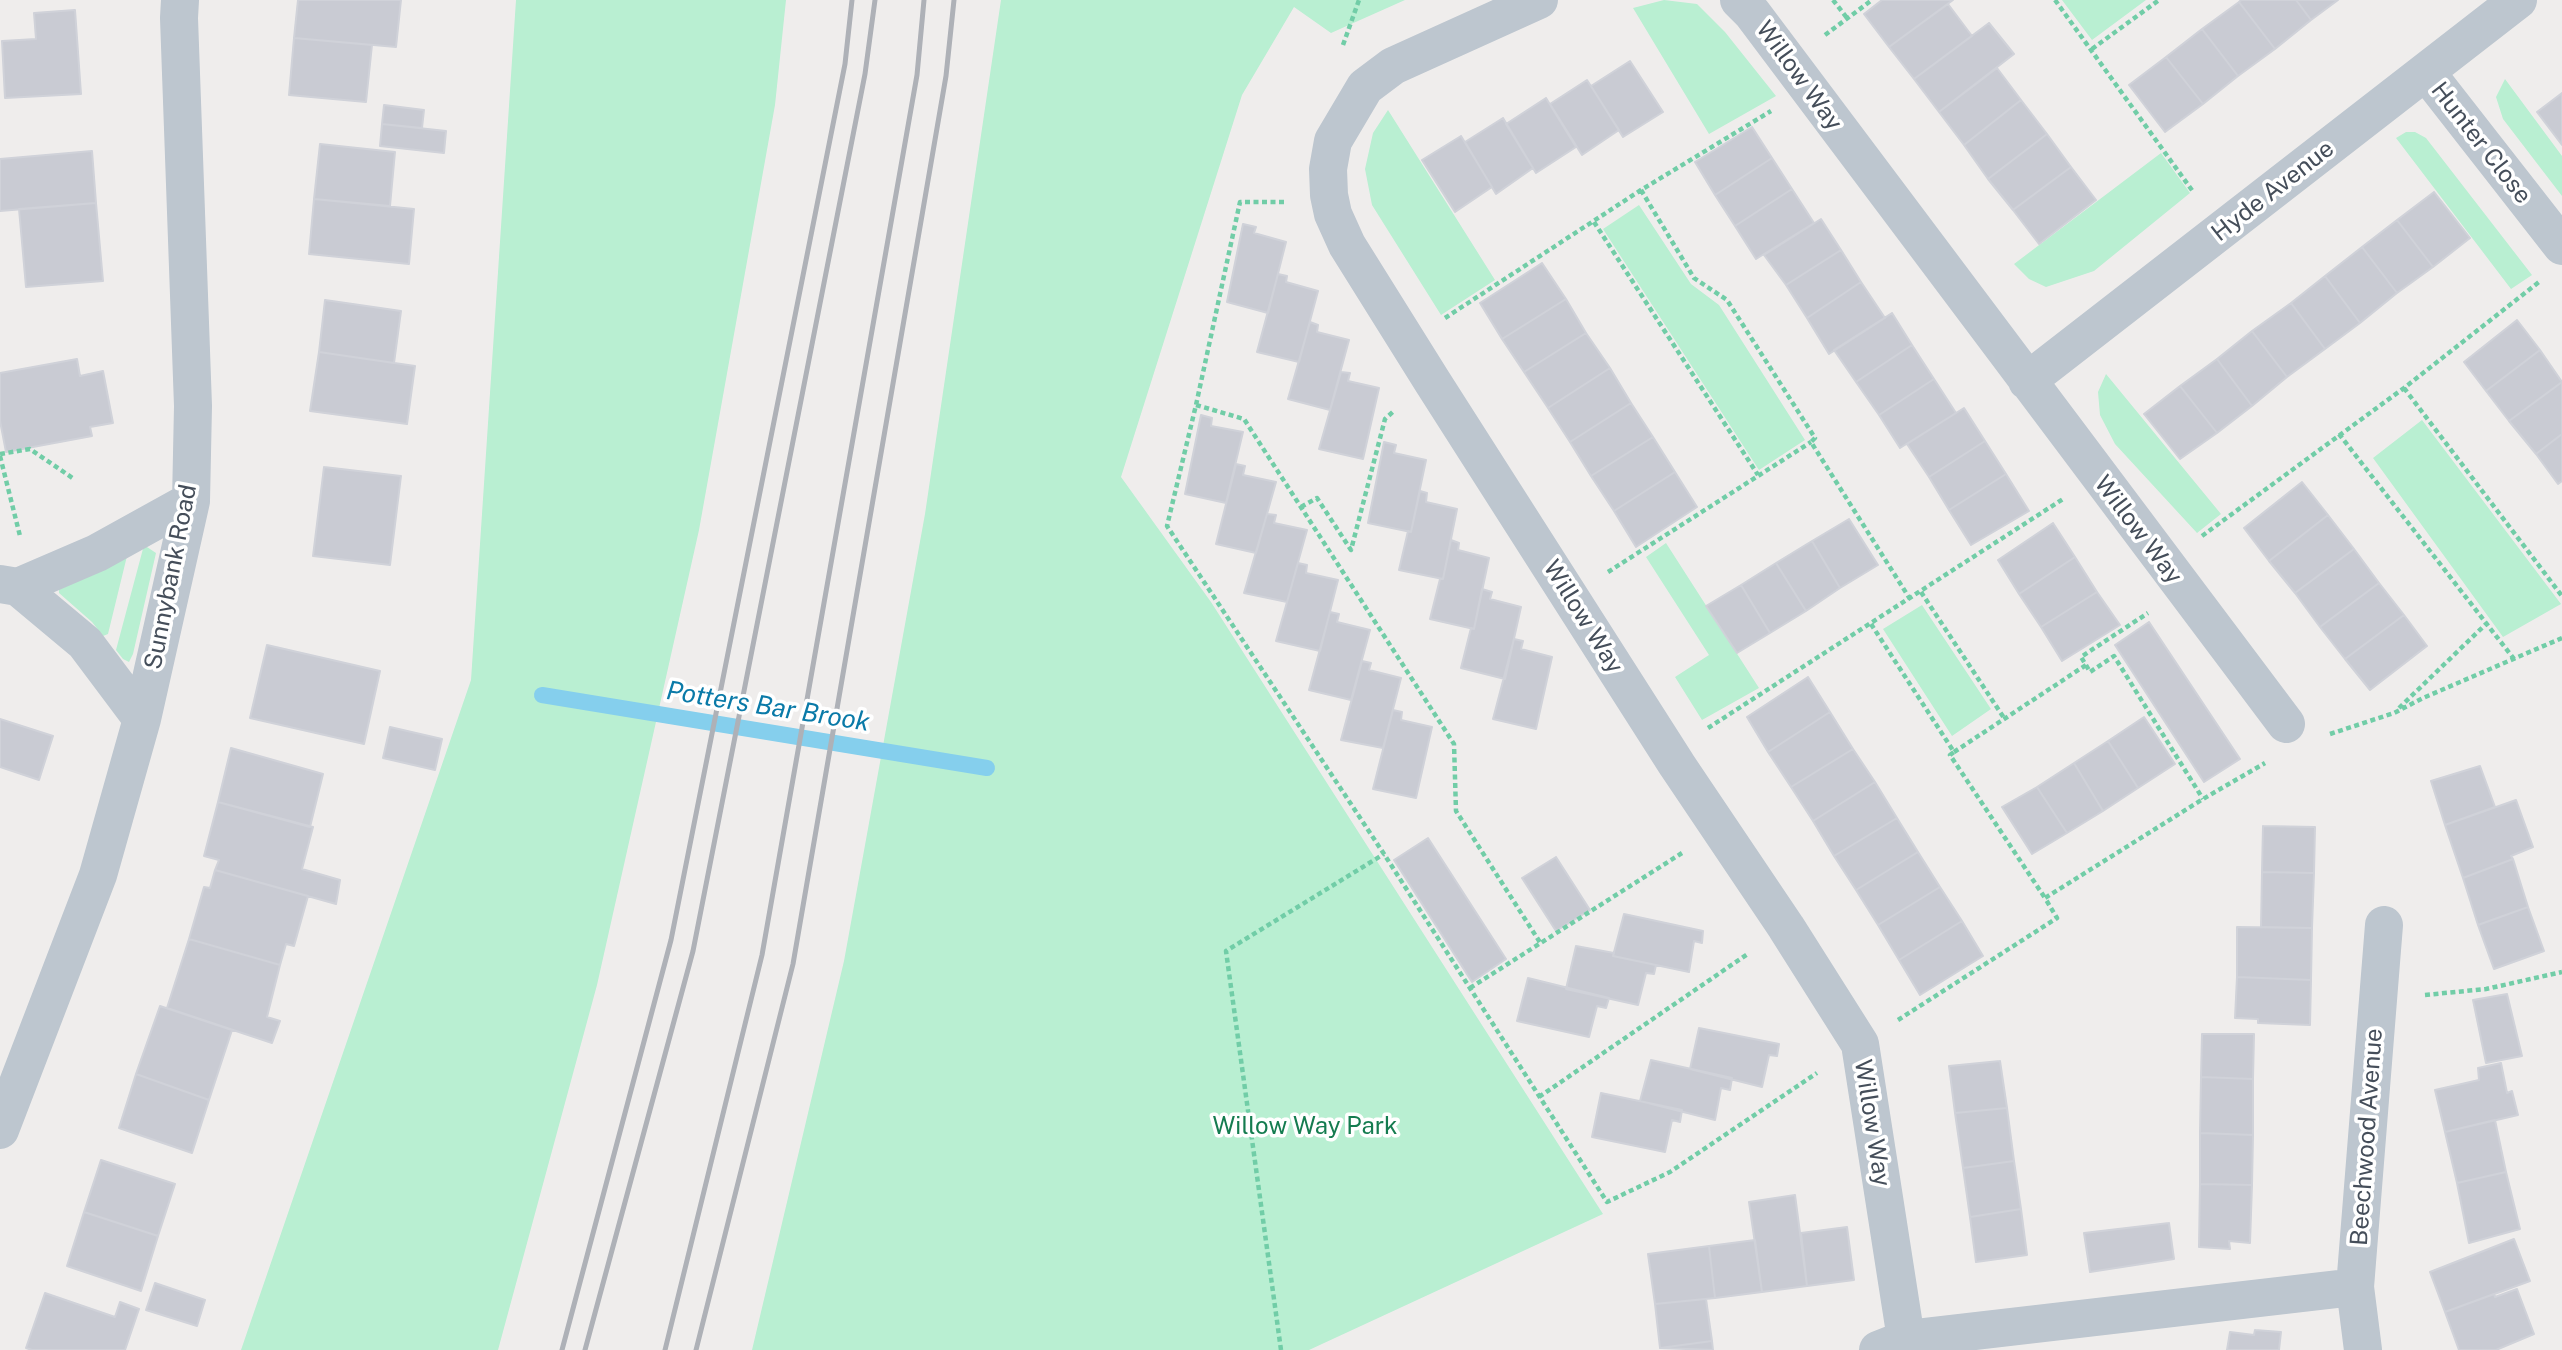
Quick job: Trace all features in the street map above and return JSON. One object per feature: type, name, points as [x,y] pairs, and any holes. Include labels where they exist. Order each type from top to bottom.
[{"type":"street","name":"Sunnybank Road","points":[[0,1130],[98,876],[142,719],[191,501],[192,406],[178,18],[180,0]]},
{"type":"street","name":"Willow Way","points":[[1539,0],[1392,66],[1365,87],[1333,141],[1328,169],[1333,214],[1347,245],[1407,342],[1669,753],[1786,927],[1860,1044],[1892,1345],[2355,1287]]},
{"type":"street","name":"Willow Way","points":[[1739,0],[1752,13],[2286,724]]},
{"type":"street","name":"Hyde Avenue","points":[[2027,381],[2518,0]]},
{"type":"street","name":"Hunter Close","points":[[2426,72],[2562,246]]},
{"type":"street","points":[[9,586],[97,553],[191,501]]},
{"type":"street","points":[[9,586],[85,643],[142,719]]},
{"type":"street","name":"Beechwood Avenue","points":[[2362,1350],[2355,1287],[2384,925]]},
{"type":"path","points":[[1833,0],[1847,18]]},
{"type":"path","points":[[1407,342],[1641,190],[1798,75],[1847,18],[1872,0]]},
{"type":"path","points":[[2055,0],[2221,230]]},
{"type":"path","points":[[2092,49],[2158,0]]},
{"type":"path","points":[[1570,596],[1815,438],[1727,300],[1694,278],[1641,190]]},
{"type":"path","points":[[1240,202],[1167,526],[1384,854],[1607,1202],[1670,1172],[1860,1044],[2057,919],[1950,755],[2086,665]]},
{"type":"path","points":[[1594,222],[1758,475]]},
{"type":"path","points":[[2203,799],[2114,656],[2090,672],[2081,657],[2339,434],[2404,388],[2541,281]]},
{"type":"path","points":[[1301,507],[1317,498],[1351,550],[1385,418],[1432,381]]},
{"type":"path","points":[[2404,388],[2562,596]]},
{"type":"path","points":[[1196,405],[1244,419],[1454,744],[1456,811],[1541,944]]},
{"type":"path","points":[[2339,434],[2514,659]]},
{"type":"path","points":[[1811,442],[1910,599]]},
{"type":"path","points":[[20,536],[0,455],[30,449],[74,479]]},
{"type":"path","points":[[1669,753],[2099,476]]},
{"type":"path","points":[[1921,592],[2004,718]]},
{"type":"path","points":[[2394,713],[2487,623]]},
{"type":"path","points":[[1871,624],[1954,752]]},
{"type":"path","points":[[2328,735],[2394,713],[2562,638]]},
{"type":"path","points":[[2045,898],[2203,799],[2268,762]]},
{"type":"path","points":[[1470,988],[1719,829]]},
{"type":"path","points":[[1281,1350],[1226,951],[1384,854]]},
{"type":"path","points":[[1539,1097],[1786,927]]},
{"type":"path","points":[[2377,999],[2486,989],[2562,972]]},
{"type":"green space","points":[[516,0],[786,0],[775,105],[699,530],[597,985],[498,1350],[241,1350],[471,680]]},
{"type":"green space","name":"Willow Way Park","points":[[1001,0],[1405,0],[1331,33],[1294,7],[1242,95],[1121,477],[1211,602],[1603,1214],[1309,1350],[752,1350],[844,961],[925,514]]},
{"type":"green space","points":[[1664,0],[1697,4],[1725,32],[1776,96],[1709,134],[1633,8]]},
{"type":"green space","points":[[2062,0],[2146,0],[2092,40]]},
{"type":"green space","points":[[2505,79],[2562,156],[2562,196],[2503,119],[2496,97]]},
{"type":"green space","points":[[1388,110],[1495,280],[1441,315],[1372,205],[1365,169],[1373,133]]},
{"type":"green space","points":[[2406,132],[2415,132],[2426,138],[2532,275],[2511,289],[2396,138]]},
{"type":"green space","points":[[2161,153],[2190,193],[2094,271],[2046,287],[2029,279],[2014,264]]},
{"type":"green space","points":[[1639,205],[1691,284],[1719,305],[1805,440],[1759,470],[1603,229]]},
{"type":"green space","points":[[2106,374],[2221,514],[2197,533],[2115,444],[2100,415],[2098,392]]},
{"type":"green space","points":[[2422,420],[2561,604],[2503,637],[2373,458]]},
{"type":"green space","points":[[1666,543],[1759,688],[1702,720],[1675,677],[1709,655],[1646,557]]},
{"type":"green space","points":[[144,545],[156,553],[129,662],[116,650]]},
{"type":"green space","points":[[127,556],[108,634],[103,636],[92,622],[59,593],[59,585]]},
{"type":"green space","points":[[1922,605],[1991,709],[1952,736],[1883,629]]},
{"type":"building","points":[[298,0],[401,0],[396,47],[294,38]]},
{"type":"building","points":[[1882,0],[1953,0],[1889,47],[1864,14]]},
{"type":"building","points":[[2296,0],[2311,20],[2275,49],[2239,2]]},
{"type":"building","points":[[2296,0],[2338,0],[2311,20]]},
{"type":"building","points":[[2239,2],[2275,49],[2238,76],[2202,29]]},
{"type":"building","points":[[1948,4],[1972,36],[1914,79],[1889,47]]},
{"type":"building","points":[[75,10],[81,94],[5,98],[2,41],[36,39],[34,13]]},
{"type":"building","points":[[1989,23],[2014,54],[1939,112],[1914,79]]},
{"type":"building","points":[[2202,29],[2238,76],[2203,104],[2166,57]]},
{"type":"building","points":[[294,38],[372,45],[366,102],[289,95]]},
{"type":"building","points":[[2166,57],[2203,104],[2165,132],[2129,85]]},
{"type":"building","points":[[1630,61],[1663,112],[1623,137],[1591,86]]},
{"type":"building","points":[[1997,68],[2021,100],[1964,145],[1939,112]]},
{"type":"building","points":[[1587,80],[1619,130],[1582,155],[1550,104]]},
{"type":"building","points":[[2562,93],[2562,145],[2537,112]]},
{"type":"building","points":[[1546,98],[1576,147],[1536,173],[1506,124]]},
{"type":"building","points":[[2021,100],[2047,134],[1988,179],[1964,145]]},
{"type":"building","points":[[384,105],[424,110],[422,128],[382,124]]},
{"type":"building","points":[[1503,118],[1533,168],[1496,194],[1465,142]]},
{"type":"building","points":[[382,124],[446,131],[444,153],[380,146]]},
{"type":"building","points":[[1752,127],[1772,158],[1715,195],[1695,162]]},
{"type":"building","points":[[2047,134],[2071,167],[2013,210],[1988,179]]},
{"type":"building","points":[[1461,136],[1492,187],[1455,212],[1422,160]]},
{"type":"building","points":[[320,144],[395,152],[390,206],[314,199]]},
{"type":"building","points":[[92,151],[96,203],[0,211],[0,159]]},
{"type":"building","points":[[1772,158],[1792,189],[1735,226],[1715,195]]},
{"type":"building","points":[[2071,167],[2096,200],[2039,244],[2013,210]]},
{"type":"building","points":[[1792,189],[1814,223],[1756,259],[1735,226]]},
{"type":"building","points":[[2434,192],[2470,238],[2433,267],[2397,220]]},
{"type":"building","points":[[314,199],[414,209],[409,264],[309,254]]},
{"type":"building","points":[[96,203],[103,281],[26,287],[19,209]]},
{"type":"building","points":[[1821,219],[1841,250],[1786,285],[1764,255]]},
{"type":"building","points":[[2397,220],[2433,267],[2397,293],[2362,247]]},
{"type":"building","points":[[1243,224],[1256,227],[1254,233],[1286,242],[1268,313],[1227,302]]},
{"type":"building","points":[[2362,247],[2397,293],[2360,323],[2325,276]]},
{"type":"building","points":[[1841,250],[1861,282],[1807,318],[1786,285]]},
{"type":"building","points":[[1542,263],[1566,299],[1502,339],[1480,303]]},
{"type":"building","points":[[1278,274],[1287,276],[1286,282],[1318,291],[1299,362],[1257,352]]},
{"type":"building","points":[[2325,276],[2360,323],[2325,349],[2291,303]]},
{"type":"building","points":[[1861,282],[1885,318],[1829,354],[1807,318]]},
{"type":"building","points":[[1566,299],[1586,333],[1524,372],[1502,339]]},
{"type":"building","points":[[325,300],[401,311],[394,363],[319,352]]},
{"type":"building","points":[[2291,303],[2325,349],[2287,377],[2252,331]]},
{"type":"building","points":[[1892,313],[1912,345],[1856,382],[1834,350]]},
{"type":"building","points":[[2517,320],[2540,350],[2486,391],[2464,362]]},
{"type":"building","points":[[1310,322],[1318,325],[1317,332],[1349,340],[1330,410],[1288,399]]},
{"type":"building","points":[[2252,331],[2287,377],[2252,406],[2217,359]]},
{"type":"building","points":[[1586,333],[1610,368],[1548,408],[1524,372]]},
{"type":"building","points":[[1912,345],[1934,379],[1879,415],[1856,382]]},
{"type":"building","points":[[2540,350],[2562,382],[2509,421],[2486,391]]},
{"type":"building","points":[[319,352],[415,366],[407,424],[310,411]]},
{"type":"building","points":[[77,359],[80,376],[103,371],[113,423],[90,427],[92,436],[6,452],[0,421],[0,373]]},
{"type":"building","points":[[2217,359],[2252,406],[2217,433],[2180,386]]},
{"type":"building","points":[[1610,368],[1631,403],[1570,442],[1548,408]]},
{"type":"building","points":[[1341,372],[1350,373],[1348,381],[1379,388],[1363,459],[1319,449]]},
{"type":"building","points":[[1934,379],[1956,413],[1900,448],[1879,415]]},
{"type":"building","points":[[2562,382],[2562,434],[2536,454],[2509,421]]},
{"type":"building","points":[[2180,386],[2217,433],[2180,459],[2144,414]]},
{"type":"building","points":[[1631,403],[1653,437],[1591,476],[1570,442]]},
{"type":"building","points":[[1964,408],[1985,441],[1929,477],[1907,444]]},
{"type":"building","points":[[1201,415],[1212,418],[1211,426],[1243,432],[1226,503],[1185,494]]},
{"type":"building","points":[[2562,434],[2562,481],[2558,484],[2536,454]]},
{"type":"building","points":[[1653,437],[1675,472],[1614,511],[1591,476]]},
{"type":"building","points":[[1985,441],[2006,474],[1949,510],[1929,477]]},
{"type":"building","points":[[1384,442],[1396,445],[1394,453],[1426,460],[1411,532],[1368,523]]},
{"type":"building","points":[[1236,464],[1245,466],[1243,475],[1276,482],[1256,553],[1216,544]]},
{"type":"building","points":[[324,467],[401,476],[390,565],[313,556]]},
{"type":"building","points":[[1675,472],[1697,507],[1636,547],[1614,511]]},
{"type":"building","points":[[2006,474],[2029,511],[1971,545],[1949,510]]},
{"type":"building","points":[[2302,482],[2328,515],[2269,561],[2244,528]]},
{"type":"building","points":[[1420,491],[1427,493],[1426,502],[1457,509],[1443,579],[1399,570]]},
{"type":"building","points":[[1267,514],[1276,515],[1274,523],[1307,530],[1287,602],[1244,593]]},
{"type":"building","points":[[2328,515],[2354,549],[2295,593],[2269,561]]},
{"type":"building","points":[[1849,519],[1878,565],[1840,588],[1812,541]]},
{"type":"building","points":[[2053,523],[2075,557],[2019,594],[1998,560]]},
{"type":"building","points":[[1451,540],[1459,543],[1458,550],[1489,558],[1474,629],[1430,619],[1440,579],[1443,579]]},
{"type":"building","points":[[1812,541],[1840,588],[1806,611],[1776,563]]},
{"type":"building","points":[[2354,549],[2379,583],[2320,627],[2295,593]]},
{"type":"building","points":[[2075,557],[2097,592],[2041,627],[2019,594]]},
{"type":"building","points":[[1298,563],[1307,565],[1306,573],[1338,580],[1320,651],[1276,641]]},
{"type":"building","points":[[1776,563],[1806,611],[1770,633],[1741,585]]},
{"type":"building","points":[[2379,583],[2404,615],[2345,659],[2320,627]]},
{"type":"building","points":[[1741,585],[1770,633],[1737,653],[1706,606]]},
{"type":"building","points":[[1482,589],[1492,592],[1490,599],[1521,607],[1505,679],[1461,668],[1471,628],[1474,629]]},
{"type":"building","points":[[2097,592],[2120,625],[2062,661],[2041,627]]},
{"type":"building","points":[[1330,612],[1339,614],[1337,622],[1370,630],[1351,700],[1309,690]]},
{"type":"building","points":[[2404,615],[2427,646],[2370,690],[2345,659]]},
{"type":"building","points":[[2149,622],[2240,759],[2204,782],[2115,645]]},
{"type":"building","points":[[1514,639],[1523,641],[1521,649],[1552,657],[1536,729],[1493,719]]},
{"type":"building","points":[[267,645],[380,671],[364,744],[250,718]]},
{"type":"building","points":[[1362,661],[1371,663],[1369,670],[1401,678],[1383,748],[1341,740]]},
{"type":"building","points":[[1808,677],[1830,712],[1768,752],[1747,717]]},
{"type":"building","points":[[1393,710],[1402,712],[1401,720],[1432,727],[1416,798],[1373,789]]},
{"type":"building","points":[[1830,712],[1853,749],[1791,787],[1768,752]]},
{"type":"building","points":[[2144,717],[2175,764],[2138,788],[2108,741]]},
{"type":"building","points":[[0,719],[53,736],[39,780],[0,767]]},
{"type":"building","points":[[390,727],[442,739],[435,770],[383,758]]},
{"type":"building","points":[[2108,741],[2138,788],[2103,811],[2074,763]]},
{"type":"building","points":[[231,748],[323,774],[310,827],[218,802]]},
{"type":"building","points":[[1853,749],[1875,782],[1813,821],[1791,787]]},
{"type":"building","points":[[2074,763],[2103,811],[2067,833],[2037,787]]},
{"type":"building","points":[[2480,766],[2495,807],[2445,825],[2431,781]]},
{"type":"building","points":[[1875,782],[1897,818],[1834,856],[1813,821]]},
{"type":"building","points":[[2037,787],[2067,833],[2032,854],[2002,807]]},
{"type":"building","points":[[2516,800],[2533,847],[2511,856],[2513,859],[2463,878],[2445,825]]},
{"type":"building","points":[[218,802],[313,827],[302,869],[340,880],[336,904],[215,870],[219,860],[204,856]]},
{"type":"building","points":[[1897,818],[1918,852],[1856,890],[1834,856]]},
{"type":"building","points":[[2263,826],[2315,827],[2314,873],[2262,872]]},
{"type":"building","points":[[1428,838],[1506,959],[1472,982],[1394,860]]},
{"type":"building","points":[[1918,852],[1940,887],[1878,925],[1856,890]]},
{"type":"building","points":[[1556,857],[1590,910],[1556,931],[1522,878]]},
{"type":"building","points":[[2513,859],[2528,907],[2478,925],[2463,878]]},
{"type":"building","points":[[215,870],[308,896],[294,946],[286,944],[280,965],[189,939],[204,887],[210,888]]},
{"type":"building","points":[[2262,872],[2314,873],[2312,928],[2261,927]]},
{"type":"building","points":[[1940,887],[1962,921],[1899,960],[1878,925]]},
{"type":"building","points":[[2528,907],[2544,951],[2494,969],[2478,925]]},
{"type":"building","points":[[1624,914],[1703,931],[1702,943],[1694,941],[1689,972],[1613,956]]},
{"type":"building","points":[[1962,921],[1983,956],[1920,995],[1899,960]]},
{"type":"building","points":[[2237,927],[2312,928],[2311,980],[2237,977]]},
{"type":"building","points":[[189,939],[280,965],[267,1017],[280,1021],[272,1043],[167,1008]]},
{"type":"building","points":[[1576,946],[1656,965],[1654,974],[1646,973],[1638,1005],[1566,989]]},
{"type":"building","points":[[2237,977],[2311,980],[2310,1025],[2258,1023],[2258,1019],[2235,1018]]},
{"type":"building","points":[[1528,978],[1609,998],[1606,1008],[1597,1006],[1589,1037],[1517,1021]]},
{"type":"building","points":[[2507,994],[2522,1056],[2486,1063],[2473,1000]]},
{"type":"building","points":[[160,1006],[232,1030],[209,1100],[136,1074]]},
{"type":"building","points":[[1699,1028],[1779,1044],[1777,1056],[1769,1055],[1762,1087],[1690,1069]]},
{"type":"building","points":[[2202,1034],[2254,1034],[2253,1079],[2201,1077]]},
{"type":"building","points":[[1651,1060],[1732,1078],[1730,1090],[1721,1088],[1715,1120],[1640,1101]]},
{"type":"building","points":[[2000,1061],[2007,1108],[1955,1113],[1949,1066]]},
{"type":"building","points":[[2501,1063],[2507,1093],[2512,1091],[2518,1115],[2445,1132],[2435,1090],[2479,1080],[2478,1068]]},
{"type":"building","points":[[136,1074],[209,1100],[192,1153],[119,1128]]},
{"type":"building","points":[[2201,1077],[2253,1079],[2253,1135],[2200,1133]]},
{"type":"building","points":[[1601,1093],[1682,1110],[1680,1122],[1672,1120],[1665,1152],[1592,1137]]},
{"type":"building","points":[[2007,1108],[2014,1161],[1963,1168],[1955,1113]]},
{"type":"building","points":[[2495,1120],[2506,1172],[2457,1183],[2445,1132]]},
{"type":"building","points":[[2200,1133],[2253,1135],[2252,1185],[2200,1184]]},
{"type":"building","points":[[101,1160],[175,1184],[158,1236],[84,1212]]},
{"type":"building","points":[[2014,1161],[2021,1209],[1970,1217],[1963,1168]]},
{"type":"building","points":[[2506,1172],[2520,1229],[2469,1243],[2457,1183]]},
{"type":"building","points":[[2200,1184],[2252,1185],[2250,1243],[2229,1241],[2230,1249],[2199,1247]]},
{"type":"building","points":[[1795,1195],[1807,1286],[1762,1292],[1749,1202]]},
{"type":"building","points":[[2021,1209],[2027,1255],[1976,1262],[1970,1217]]},
{"type":"building","points":[[84,1212],[158,1236],[141,1291],[67,1266]]},
{"type":"building","points":[[2169,1223],[2174,1259],[2090,1272],[2084,1233]]},
{"type":"building","points":[[1847,1227],[1854,1280],[1807,1286],[1801,1233]]},
{"type":"building","points":[[2514,1239],[2530,1281],[2445,1312],[2430,1272]]},
{"type":"building","points":[[1755,1240],[1762,1292],[1715,1298],[1709,1246]]},
{"type":"building","points":[[1709,1246],[1715,1298],[1655,1304],[1648,1254]]},
{"type":"building","points":[[155,1283],[205,1300],[197,1326],[146,1310]]},
{"type":"building","points":[[2517,1289],[2534,1334],[2496,1350],[2459,1350],[2445,1312],[2494,1294],[2495,1297]]},
{"type":"building","points":[[45,1293],[115,1317],[120,1302],[139,1309],[125,1350],[26,1348]]},
{"type":"building","points":[[1706,1299],[1712,1341],[1660,1348],[1655,1304]]},
{"type":"building","points":[[2255,1330],[2281,1332],[2279,1350],[2227,1350],[2230,1332],[2254,1335]]},
{"type":"building","points":[[1712,1341],[1713,1350],[1660,1348]]},
{"type":"waterway","name":"Potters Bar Brook","points":[[542,695],[987,768]]},
{"type":"railway","points":[[562,1350],[671,940],[845,64],[852,0]]},
{"type":"railway","points":[[585,1350],[693,951],[865,74],[875,0]]},
{"type":"railway","points":[[665,1350],[762,955],[917,75],[924,0]]},
{"type":"railway","points":[[696,1350],[793,964],[946,76],[954,0]]}]
